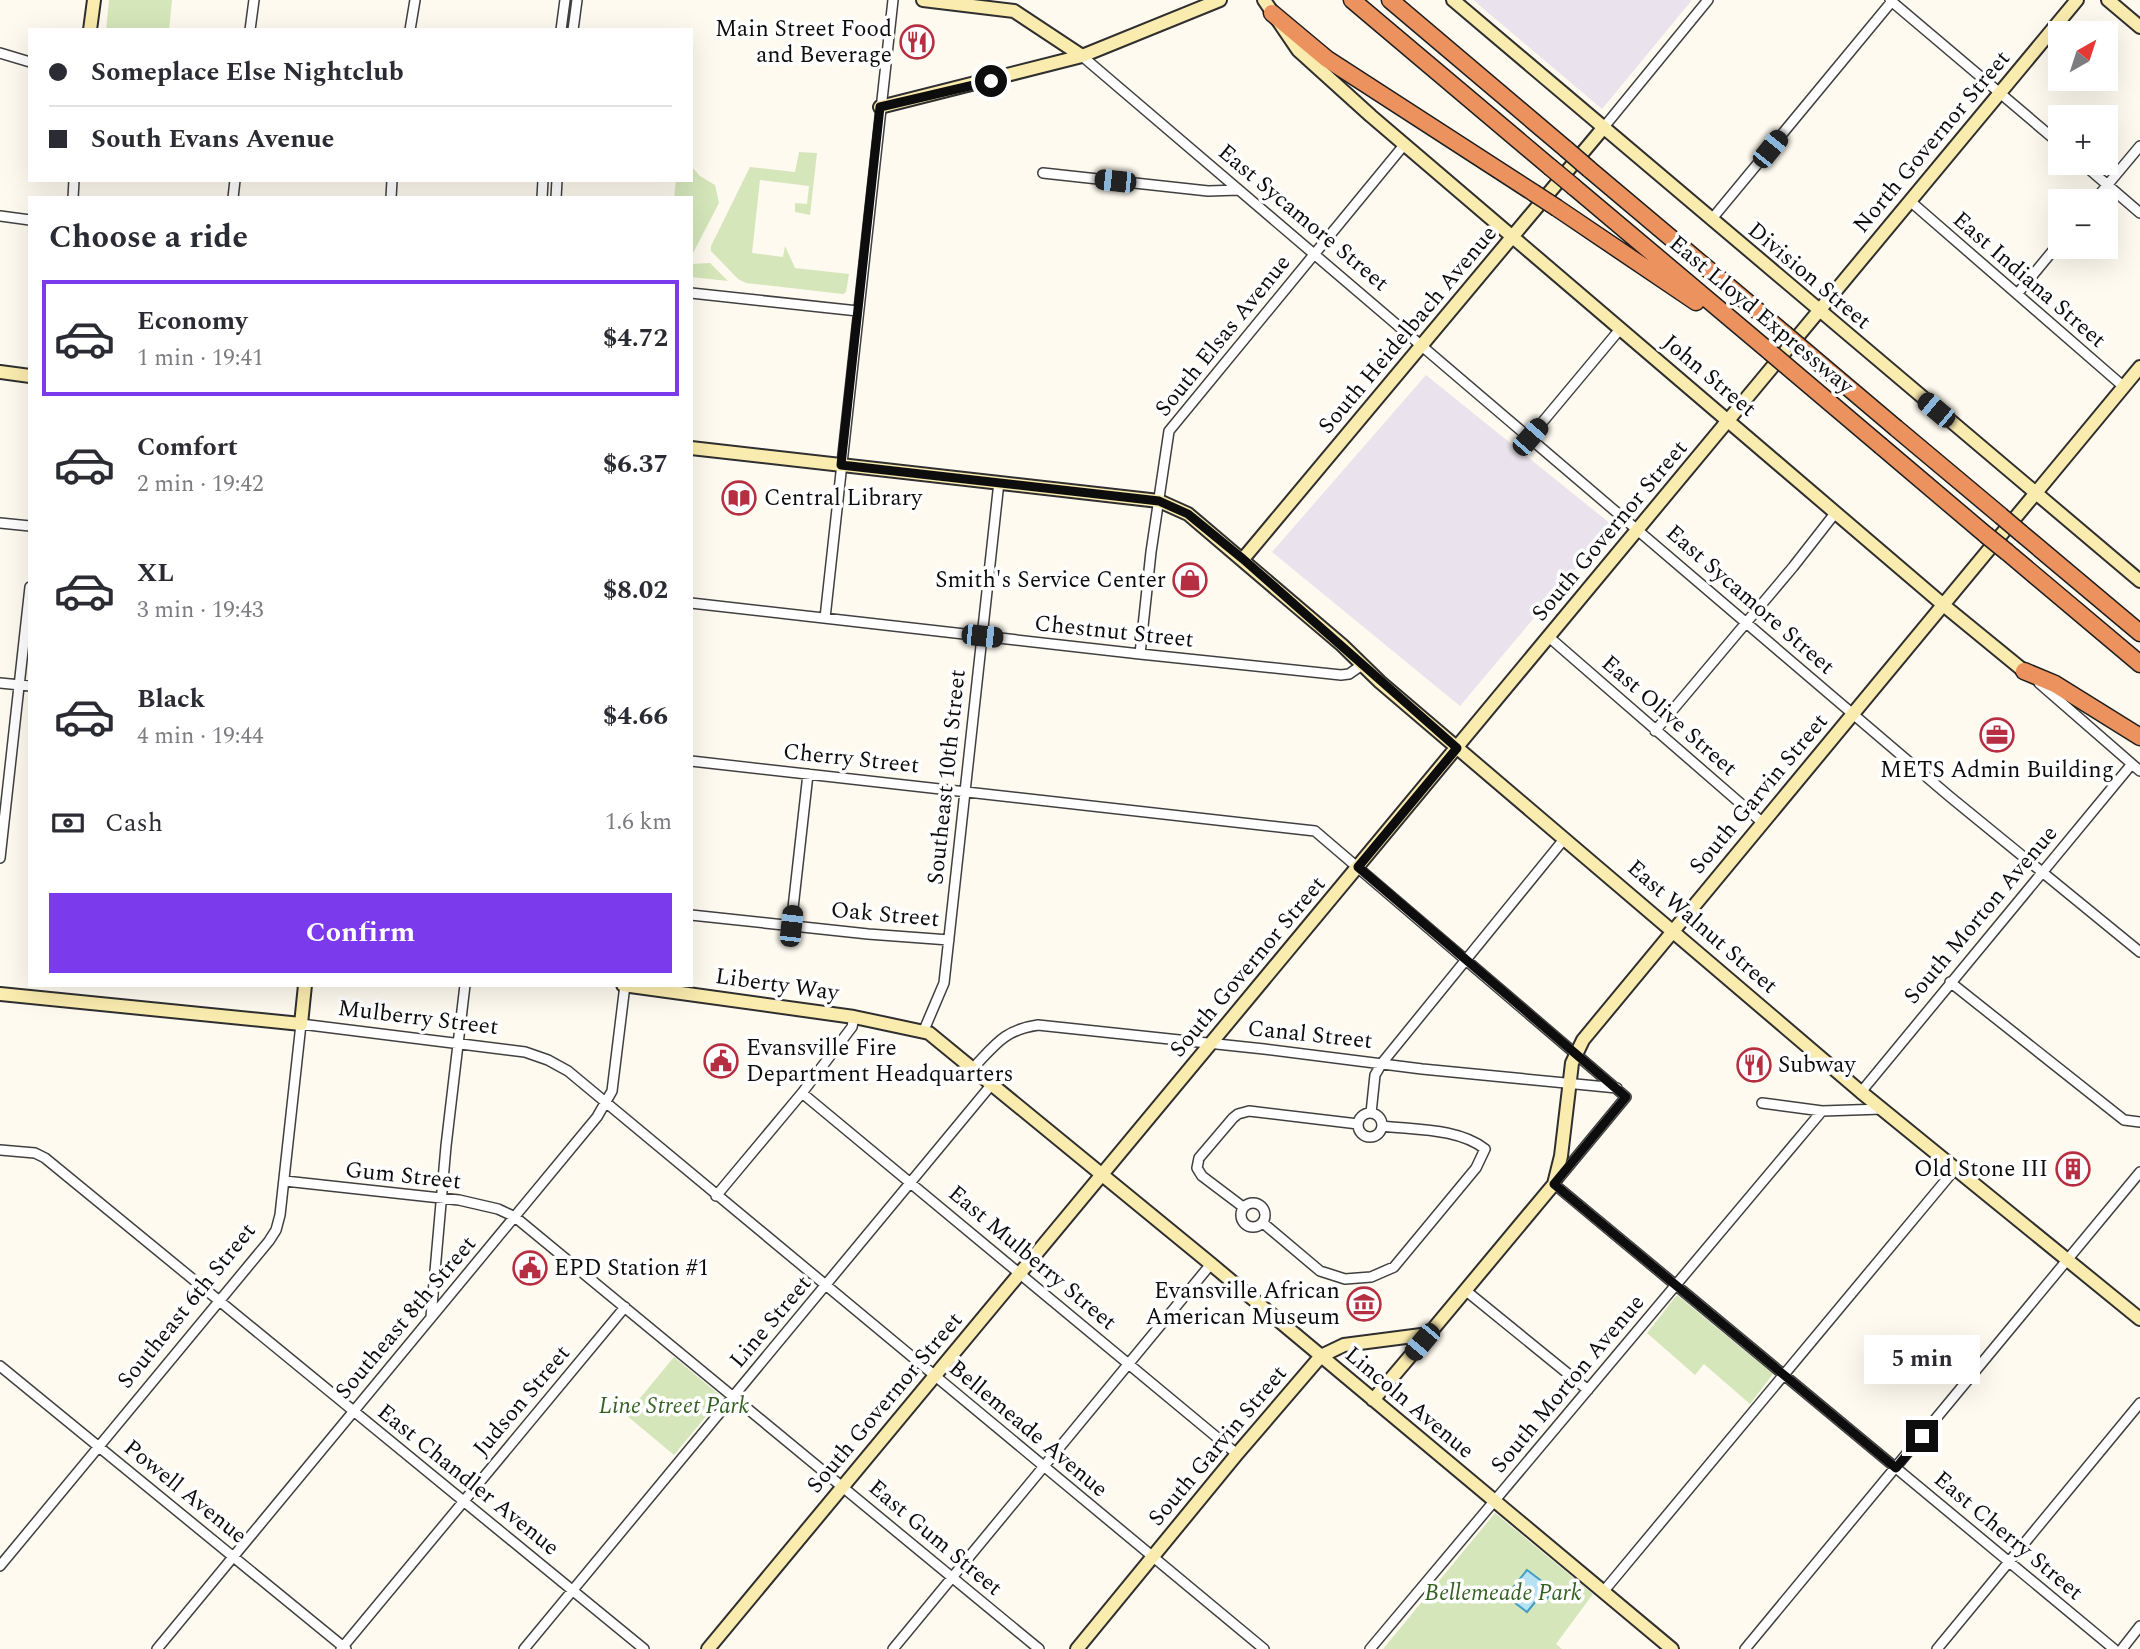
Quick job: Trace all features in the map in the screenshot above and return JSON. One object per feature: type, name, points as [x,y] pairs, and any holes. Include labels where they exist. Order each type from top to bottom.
[{"type":"highway","name":"East Lloyd Expressway","points":[[1352,0],[2140,664]]},
{"type":"highway","name":"East Lloyd Expressway","points":[[1390,0],[2140,634]]},
{"type":"highway","points":[[1408,0],[1476,71]]},
{"type":"highway","points":[[1268,7],[1327,59],[1757,341]]},
{"type":"highway","points":[[2024,671],[2055,684],[2140,737]]},
{"type":"main road","points":[[90,28],[94,0]]},
{"type":"main road","points":[[923,0],[991,4],[1014,11],[1082,56]]},
{"type":"main road","points":[[880,107],[1082,56],[1220,0]]},
{"type":"main road","name":"Division Street","points":[[1453,0],[2140,581]]},
{"type":"main road","name":"North Governor Street","points":[[1819,311],[2077,0]]},
{"type":"main road","points":[[2108,0],[2140,27]]},
{"type":"main road","name":"John Street","points":[[1268,7],[1298,50],[1404,145],[2024,671]]},
{"type":"main road","name":"South Heidelbach Avenue","points":[[1243,559],[1604,127]]},
{"type":"main road","name":"South Governor Street","points":[[708,1649],[1819,311]]},
{"type":"main road","name":"South Garvin Street","points":[[1373,1400],[1554,1184],[1561,1156],[1569,1084],[1576,1052],[1583,1040],[2140,367]]},
{"type":"main road","points":[[0,372],[28,376]]},
{"type":"main road","name":"East Walnut Street","points":[[693,448],[1159,501],[1188,514],[1243,559],[1457,748],[1861,1091],[2140,1319]]},
{"type":"main road","name":"Southeast 6th Street","points":[[300,1024],[305,987]]},
{"type":"main road","name":"Liberty Way","points":[[632,987],[854,1017],[924,1030]]},
{"type":"main road","name":"Mulberry Street","points":[[0,994],[300,1024]]},
{"type":"main road","name":"Lincoln Avenue","points":[[924,1030],[974,1068],[1211,1264],[1672,1649]]},
{"type":"main road","name":"South Garvin Street","points":[[1077,1649],[1321,1356],[1344,1345],[1429,1334]]},
{"type":"street","points":[[250,28],[254,0]]},
{"type":"street","points":[[410,28],[415,0]]},
{"type":"street","points":[[561,28],[565,0]]},
{"type":"street","points":[[573,28],[577,0]]},
{"type":"street","points":[[825,618],[893,0]]},
{"type":"street","points":[[1604,127],[1709,0]]},
{"type":"street","points":[[1711,220],[1892,0],[2048,134]]},
{"type":"street","points":[[0,53],[28,61]]},
{"type":"street","name":"East Sycamore Street","points":[[1082,56],[2041,873],[2140,952]]},
{"type":"street","name":"South Elsas Avenue","points":[[1140,654],[1151,552],[1169,431],[1404,145]]},
{"type":"street","points":[[2104,189],[2140,146]]},
{"type":"street","points":[[1043,173],[1208,191],[1240,190]]},
{"type":"street","points":[[2096,175],[2140,213]]},
{"type":"street","name":"East Indiana Street","points":[[1910,201],[2124,387]]},
{"type":"street","points":[[0,216],[28,220]]},
{"type":"street","points":[[2018,293],[2048,257]]},
{"type":"street","points":[[693,293],[858,311]]},
{"type":"street","points":[[1530,437],[1621,328]]},
{"type":"street","name":"Southeast 10th Street","points":[[924,1030],[942,993],[999,482]]},
{"type":"street","points":[[1656,730],[1836,512]]},
{"type":"street","points":[[0,523],[28,526]]},
{"type":"street","name":"Chestnut Street","points":[[693,603],[1340,675],[1349,674],[1362,665]]},
{"type":"street","points":[[0,858],[28,605]]},
{"type":"street","name":"East Olive Street","points":[[1550,638],[1763,823]]},
{"type":"street","name":"John Street","points":[[2024,671],[2140,771]]},
{"type":"street","points":[[0,683],[28,686]]},
{"type":"street","name":"Cherry Street","points":[[693,761],[1308,829],[1315,831],[1358,867]]},
{"type":"street","name":"South Morton Avenue","points":[[1861,1091],[2131,765]]},
{"type":"street","points":[[791,926],[808,774]]},
{"type":"street","points":[[1371,1113],[1374,1075],[1382,1063],[1566,838]]},
{"type":"street","points":[[1358,867],[1617,1088]]},
{"type":"street","name":"Oak Street","points":[[693,915],[949,940]]},
{"type":"street","points":[[1951,982],[2124,1120],[2137,1121]]},
{"type":"street","points":[[431,1317],[465,987]]},
{"type":"street","name":"Southeast 8th Street","points":[[157,1649],[606,1105],[612,1091],[625,987]]},
{"type":"street","points":[[716,1196],[802,1093],[852,1027],[854,1017]]},
{"type":"street","name":"Mulberry Street","points":[[300,1024],[525,1052],[568,1071],[606,1105]]},
{"type":"street","name":"Southeast 6th Street","points":[[1,1562],[276,1230],[285,1181],[300,1024]]},
{"type":"street","name":"Canal Street","points":[[974,1068],[1005,1035],[1020,1028],[1038,1025],[1422,1069],[1617,1088]]},
{"type":"street","name":"Line Street","points":[[524,1649],[992,1084]]},
{"type":"street","name":"South Garvin Street","points":[[1554,1184],[1626,1097],[1617,1088]]},
{"type":"street","name":"East Mulberry Street","points":[[802,1093],[1237,1454]]},
{"type":"street","points":[[1762,1103],[1822,1111],[1883,1108]]},
{"type":"street","name":"Bellemeade Avenue","points":[[606,1105],[1264,1649]]},
{"type":"street","points":[[1243,1207],[1202,1176],[1197,1168],[1199,1158],[1237,1114],[1249,1111],[1358,1124]]},
{"type":"street","name":"South Morton Avenue","points":[[1370,1649],[1822,1111]]},
{"type":"street","points":[[1371,1113],[1380,1117],[1382,1126],[1378,1134],[1369,1137],[1361,1133],[1358,1124],[1362,1115],[1371,1113]]},
{"type":"street","points":[[1263,1223],[1320,1271],[1332,1276],[1371,1278],[1394,1267],[1476,1168],[1485,1149],[1476,1142],[1456,1135],[1382,1126]]},
{"type":"street","name":"East Chandler Avenue","points":[[0,1150],[40,1155],[644,1649]]},
{"type":"street","points":[[1603,1592],[1956,1168]]},
{"type":"street","points":[[1745,1649],[2140,1172]]},
{"type":"street","name":"Gum Street","points":[[285,1181],[442,1198],[498,1209],[514,1217]]},
{"type":"street","name":"East Cherry Street","points":[[1554,1184],[2114,1649]]},
{"type":"street","points":[[1252,1202],[1261,1205],[1266,1213],[1263,1223],[1254,1227],[1245,1224],[1241,1216],[1243,1207],[1252,1202]]},
{"type":"street","name":"East Gum Street","points":[[514,1217],[1039,1649]]},
{"type":"street","points":[[892,1649],[1211,1264]]},
{"type":"street","points":[[1465,1290],[1588,1390]]},
{"type":"street","name":"Judson Street","points":[[343,1648],[625,1307]]},
{"type":"street","name":"Powell Avenue","points":[[0,1366],[343,1648]]},
{"type":"street","points":[[1937,1649],[2140,1403]]},
{"type":"street","points":[[2122,1649],[2140,1626]]},
{"type":"shaded area","points":[[1473,0],[1692,0],[1602,109]]},
{"type":"shaded area","points":[[1426,375],[1612,525],[1460,706],[1272,552]]},
{"type":"green space","points":[[109,0],[172,0],[169,28],[106,28]]},
{"type":"green space","points":[[799,152],[817,153],[810,215],[795,212],[795,203],[807,204],[809,186],[760,180],[752,253],[783,257],[785,246],[795,268],[849,274],[846,292],[843,294],[746,283],[738,279],[711,251],[711,246],[750,167],[795,172]]},
{"type":"green space","points":[[693,168],[715,185],[719,203],[693,253],[693,196],[674,196],[676,182],[693,182]]},
{"type":"green space","points":[[710,263],[728,281],[693,277],[693,264]]},
{"type":"green space","points":[[1677,1295],[1773,1374],[1750,1404],[1704,1364],[1695,1375],[1647,1333]]},
{"type":"green space","name":"Line Street Park","points":[[674,1357],[722,1397],[674,1455],[626,1415]]},
{"type":"green space","name":"Bellemeade Park","points":[[1495,1513],[1593,1594],[1556,1644],[1562,1649],[1383,1649]]},
{"type":"water","points":[[1527,1570],[1556,1592],[1554,1595],[1551,1593],[1545,1601],[1540,1596],[1527,1612],[1506,1596]]},
{"type":"place","name":"Main Street Food and Beverage","points":[[917,42]]},
{"type":"place","name":"Central Library","points":[[739,498]]},
{"type":"place","name":"Smith's Service Center","points":[[1190,580]]},
{"type":"place","name":"METS Admin Building","points":[[1997,735]]},
{"type":"place","name":"Evansville Fire Department Headquarters","points":[[721,1061]]},
{"type":"place","name":"Subway","points":[[1754,1065]]},
{"type":"place","name":"Old Stone III","points":[[2073,1169]]},
{"type":"place","name":"EPD Station #1","points":[[530,1268]]},
{"type":"place","name":"Evansville African American Museum","points":[[1364,1304]]},
{"type":"route","points":[[991,81],[880,107],[841,465],[1159,501],[1188,514],[1263,576],[1457,748],[1358,867],[1626,1097],[1554,1184],[1896,1468],[1922,1436]]}]
